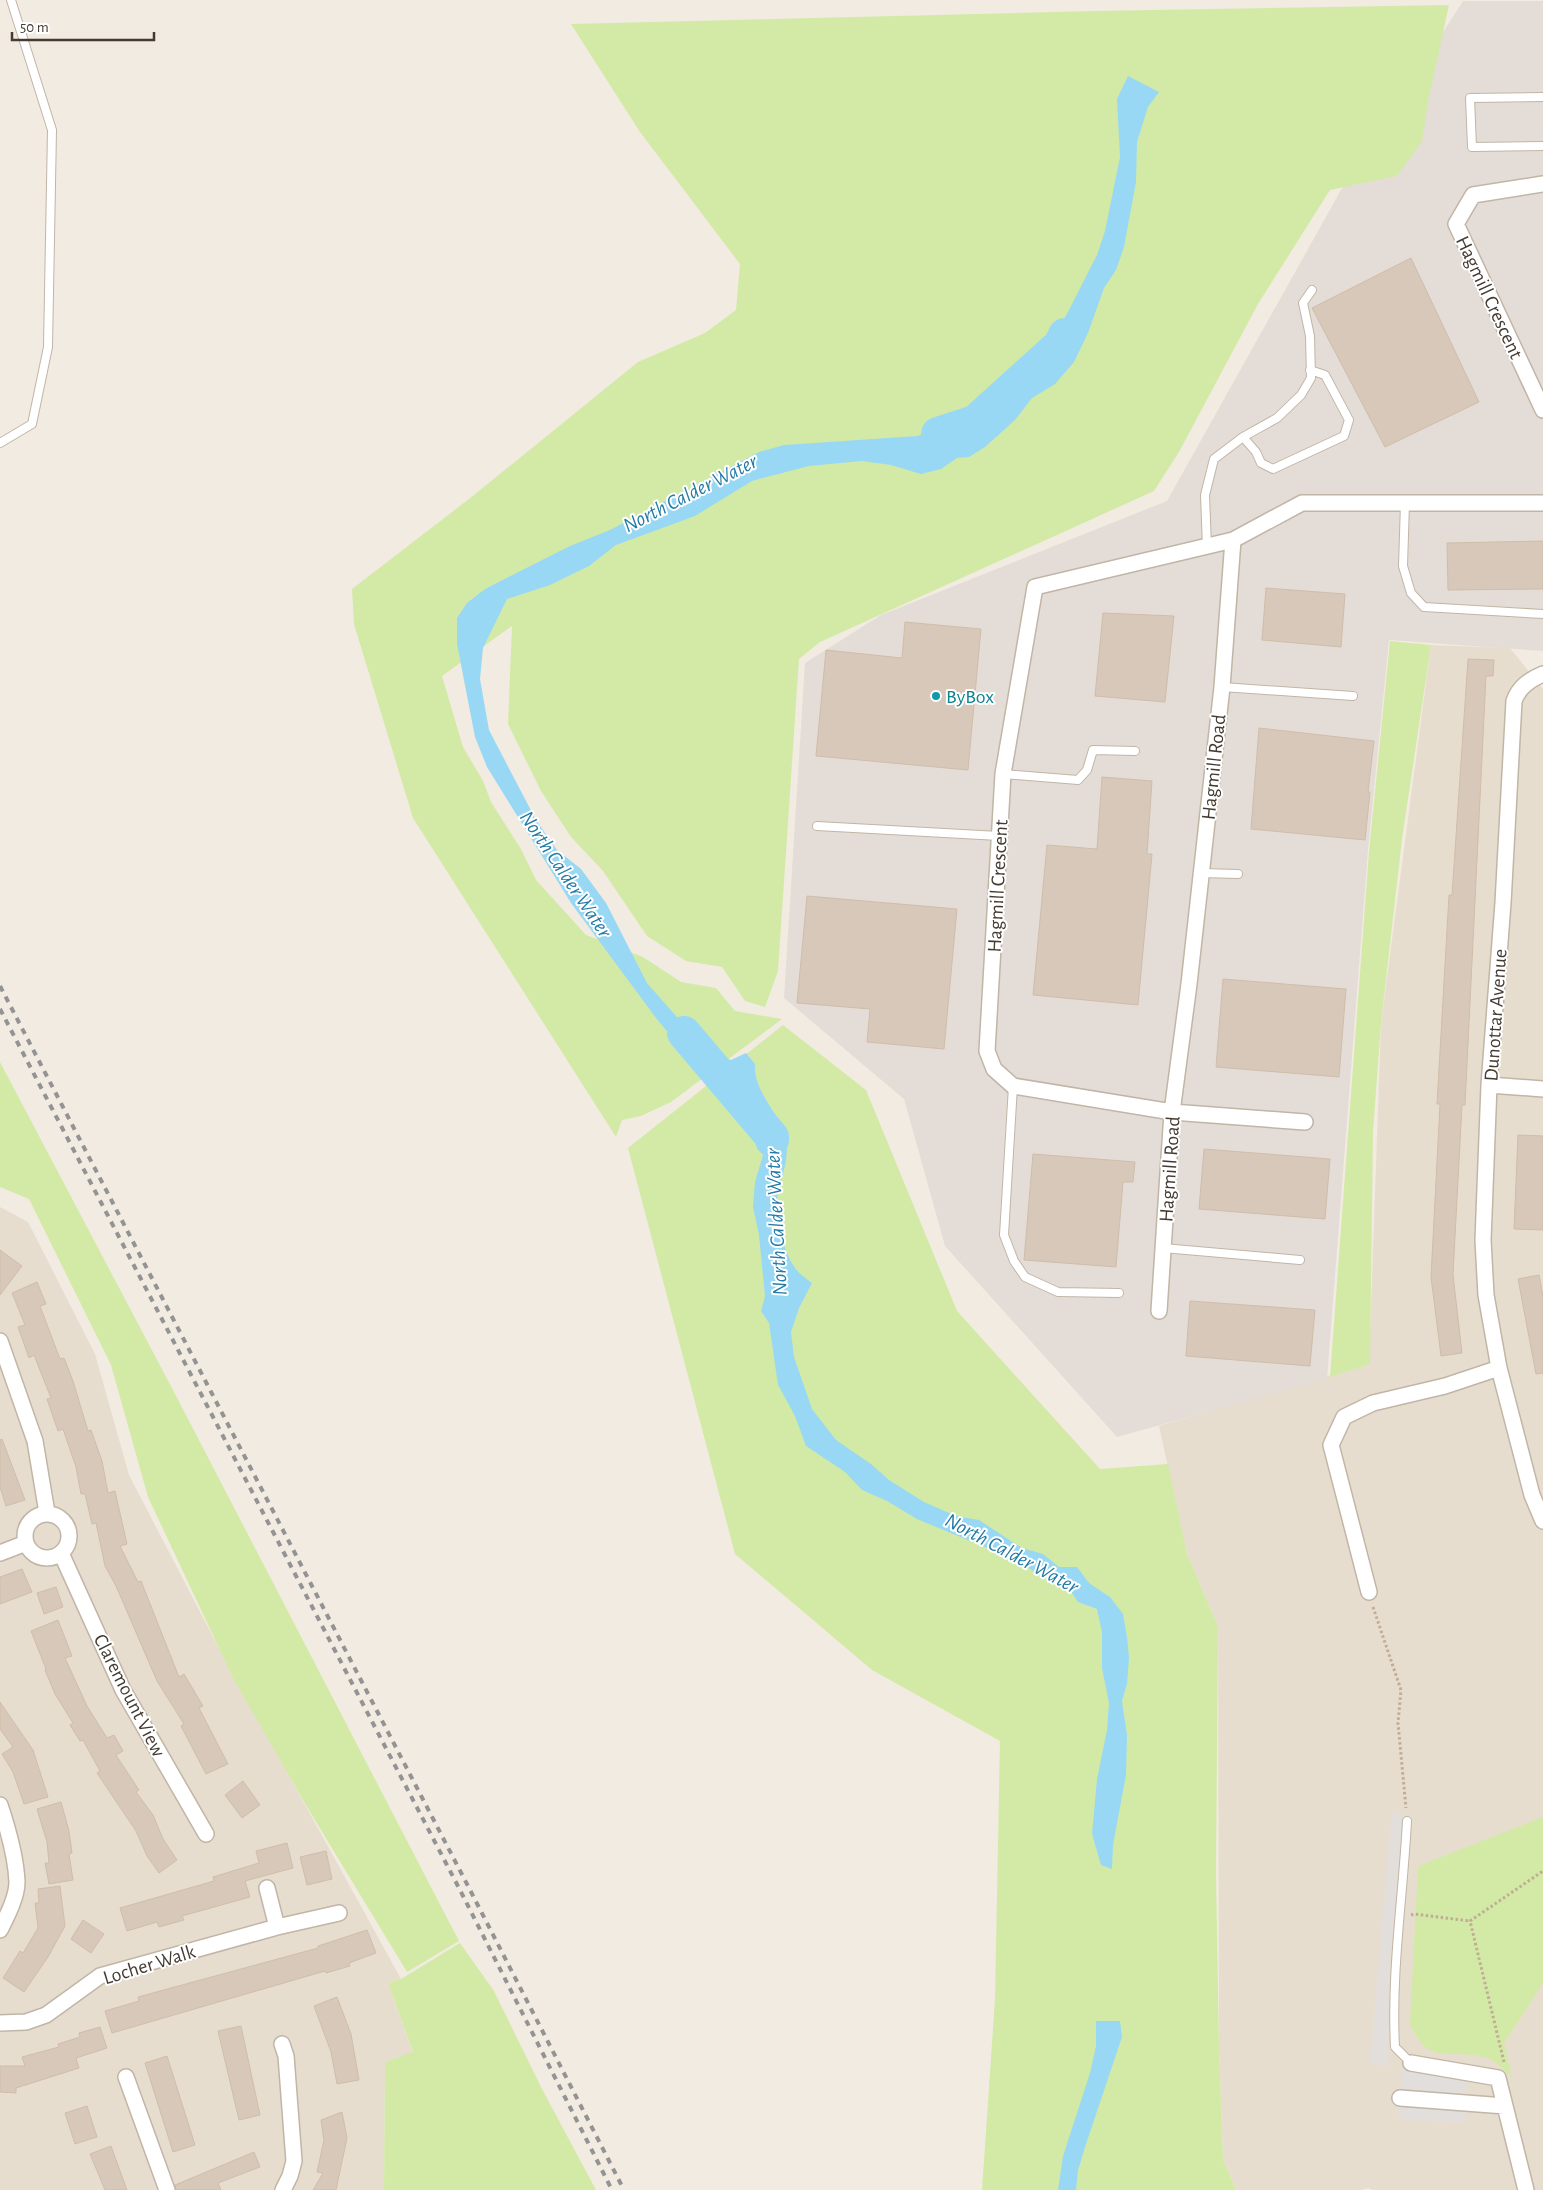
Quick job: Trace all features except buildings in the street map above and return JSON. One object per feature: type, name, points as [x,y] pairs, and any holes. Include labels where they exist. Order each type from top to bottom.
[{"type":"street","name":"Hagmill Crescent","points":[[1543,184],[1473,195],[1456,224],[1543,410]]},
{"type":"street","points":[[1233,540],[1302,503],[1543,503]]},
{"type":"street","name":"Hagmill Crescent","points":[[1013,1086],[994,1069],[987,1052],[1003,774],[1035,587],[1233,540]]},
{"type":"street","name":"Hagmill Road","points":[[1159,1311],[1172,1112],[1202,873],[1222,687],[1233,540]]},
{"type":"street","name":"Dunottar Avenue","points":[[1543,674],[1525,684],[1518,691],[1514,701],[1503,902],[1489,1085],[1483,1240],[1486,1295],[1499,1368],[1532,1495],[1543,1521]]},
{"type":"street","points":[[1489,1085],[1543,1089]]},
{"type":"street","points":[[1013,1086],[1172,1112],[1305,1122]]},
{"type":"street","points":[[0,1341],[36,1441],[47,1513]]},
{"type":"street","points":[[1369,1592],[1331,1445],[1344,1417],[1373,1403],[1445,1386],[1499,1368]]},
{"type":"street","points":[[47,1513],[60,1518],[68,1528],[68,1542],[61,1553],[54,1557],[41,1557],[35,1554],[26,1543],[25,1536],[29,1523],[40,1515],[47,1513]]},
{"type":"street","points":[[0,1553],[26,1543]]},
{"type":"street","name":"Claremount View","points":[[61,1553],[123,1690],[206,1834]]},
{"type":"street","points":[[0,1805],[5,1838],[17,1883],[6,1918],[0,1930]]},
{"type":"street","points":[[267,1888],[277,1927]]},
{"type":"street","name":"Locher Walk","points":[[0,2023],[26,2022],[46,2015],[100,1976],[277,1927],[339,1913]]},
{"type":"street","points":[[282,2190],[290,2176],[294,2161],[288,2050]]},
{"type":"street","points":[[1411,2063],[1498,2078],[1526,2190]]},
{"type":"street","points":[[126,2076],[167,2190]]},
{"type":"street","points":[[1400,2098],[1505,2106]]},
{"type":"lane","points":[[0,442],[32,424],[48,347],[52,130],[11,0]]},
{"type":"lane","points":[[1543,97],[1470,98],[1472,147],[1543,146]]},
{"type":"lane","points":[[1207,547],[1205,495],[1214,459],[1243,437],[1277,418],[1301,396],[1310,378],[1310,336],[1303,303],[1312,290]]},
{"type":"lane","points":[[1243,437],[1256,452],[1261,463],[1273,469],[1344,436],[1349,420],[1325,376],[1310,370]]},
{"type":"lane","points":[[1406,504],[1403,566],[1411,593],[1424,608],[1543,614]]},
{"type":"lane","points":[[1222,687],[1352,696]]},
{"type":"lane","points":[[1003,774],[1078,780],[1087,770],[1093,750],[1135,751]]},
{"type":"lane","points":[[817,826],[1000,836]]},
{"type":"lane","points":[[1202,873],[1238,874]]},
{"type":"lane","points":[[1013,1086],[1004,1235],[1014,1261],[1025,1277],[1058,1292],[1119,1293]]},
{"type":"lane","points":[[1164,1248],[1300,1260]]},
{"type":"lane","points":[[1408,1821],[1394,1990],[1395,2047],[1411,2063]]},
{"type":"path","points":[[1369,1592],[1401,1690],[1398,1723],[1408,1821]]},
{"type":"path","points":[[1399,1921],[1414,1914],[1470,1921],[1543,1871]]},
{"type":"path","points":[[1470,1921],[1507,2073],[1498,2078]]},
{"type":"shaded area","points":[[1463,1],[1543,1],[1543,651],[1389,640],[1368,850],[1327,1379],[1117,1437],[945,1246],[904,1099],[784,998],[805,663],[881,615],[1167,501],[1341,190]]},
{"type":"shaded area","points":[[1431,645],[1510,648],[1543,689],[1543,2190],[1373,2190],[1368,2188],[1361,2190],[1236,2190],[1223,2159],[1219,2048],[1218,1626],[1187,1554],[1159,1426],[1369,1364],[1381,1023]]},
{"type":"shaded area","points":[[0,1207],[28,1222],[95,1354],[129,1475],[222,1654],[401,1979],[388,1983],[413,2053],[385,2062],[384,2190],[0,2190]]},
{"type":"shaded area","points":[[1392,1814],[1405,1815],[1389,1969],[1388,2066],[1370,2063]]},
{"type":"shaded area","points":[[1402,2070],[1467,2079],[1464,2123],[1398,2118]]},
{"type":"green space","points":[[1449,5],[1428,102],[1422,141],[1397,176],[1330,190],[1258,304],[1179,452],[1154,491],[820,642],[799,659],[778,971],[765,1007],[745,1001],[722,967],[686,961],[647,936],[603,871],[571,837],[541,791],[508,724],[512,626],[442,676],[463,747],[483,781],[491,802],[521,849],[536,880],[586,935],[643,957],[681,982],[716,988],[735,1011],[782,1019],[671,1102],[641,1116],[622,1120],[616,1137],[413,818],[354,624],[352,589],[469,499],[638,362],[705,333],[736,310],[740,264],[640,132],[571,24],[1094,11]]},
{"type":"green space","points":[[1390,641],[1431,645],[1402,839],[1381,1023],[1373,1132],[1370,1364],[1330,1377],[1369,852]]},
{"type":"green space","points":[[783,1025],[866,1090],[957,1311],[1100,1469],[1168,1464],[1187,1554],[1218,1626],[1216,1873],[1219,2048],[1223,2159],[1236,2190],[982,2190],[995,1999],[1000,1741],[872,1670],[735,1554],[628,1148]]},
{"type":"green space","points":[[0,1062],[459,1941],[407,1972],[310,1812],[234,1680],[148,1497],[111,1365],[29,1199],[0,1187]]},
{"type":"green space","points":[[1543,1817],[1543,1983],[1504,2043],[1512,2078],[1491,2059],[1475,2055],[1442,2054],[1433,2051],[1425,2046],[1417,2037],[1410,2023],[1418,1866]]},
{"type":"green space","points":[[460,1943],[494,1991],[542,2089],[596,2190],[384,2190],[385,2062],[413,2052],[388,1983],[401,1979]]},
{"type":"water","points":[[1128,76],[1159,92],[1148,107],[1137,142],[1136,182],[1124,247],[1116,270],[1104,288],[1088,333],[1074,362],[1055,384],[1032,398],[1015,420],[985,447],[969,457],[957,458],[941,469],[921,474],[891,465],[862,461],[809,466],[752,481],[695,516],[616,545],[589,566],[550,585],[507,599],[483,648],[480,679],[489,730],[536,820],[557,850],[581,869],[606,903],[647,983],[712,1054],[731,1060],[746,1053],[755,1064],[758,1084],[779,1121],[786,1141],[786,1161],[777,1202],[780,1232],[795,1268],[812,1283],[799,1308],[791,1332],[794,1357],[812,1409],[836,1440],[871,1464],[889,1480],[924,1502],[956,1516],[979,1520],[1022,1548],[1043,1554],[1059,1567],[1077,1567],[1089,1583],[1110,1597],[1123,1614],[1129,1658],[1127,1684],[1122,1701],[1127,1735],[1126,1775],[1113,1845],[1112,1869],[1101,1865],[1092,1834],[1097,1779],[1107,1730],[1109,1703],[1102,1668],[1102,1632],[1097,1609],[1078,1602],[1069,1589],[1060,1586],[1009,1557],[917,1519],[887,1501],[862,1490],[845,1472],[806,1446],[795,1416],[778,1385],[769,1323],[761,1311],[765,1296],[759,1235],[753,1207],[755,1182],[764,1152],[749,1123],[739,1086],[733,1076],[690,1059],[656,1018],[571,903],[487,767],[475,737],[457,644],[457,618],[467,603],[485,589],[570,546],[610,530],[759,452],[784,445],[917,436],[1000,411],[1022,386],[1052,343],[1097,255],[1105,231],[1120,157],[1117,99]]},
{"type":"water","points":[[1096,2021],[1120,2021],[1122,2037],[1078,2170],[1076,2190],[1058,2190],[1063,2156],[1090,2073],[1096,2046]]},
{"type":"waterway","name":"North Calder Water","points":[[938,434],[975,422],[1060,345],[1065,335]]},
{"type":"waterway","name":"North Calder Water","points":[[684,1033],[772,1137],[772,1140]]},
{"type":"railway","points":[[0,986],[624,2190]]},
{"type":"railway","points":[[0,1009],[460,1890],[612,2190]]},
{"type":"place","name":"ByBox","points":[[936,696]]}]
